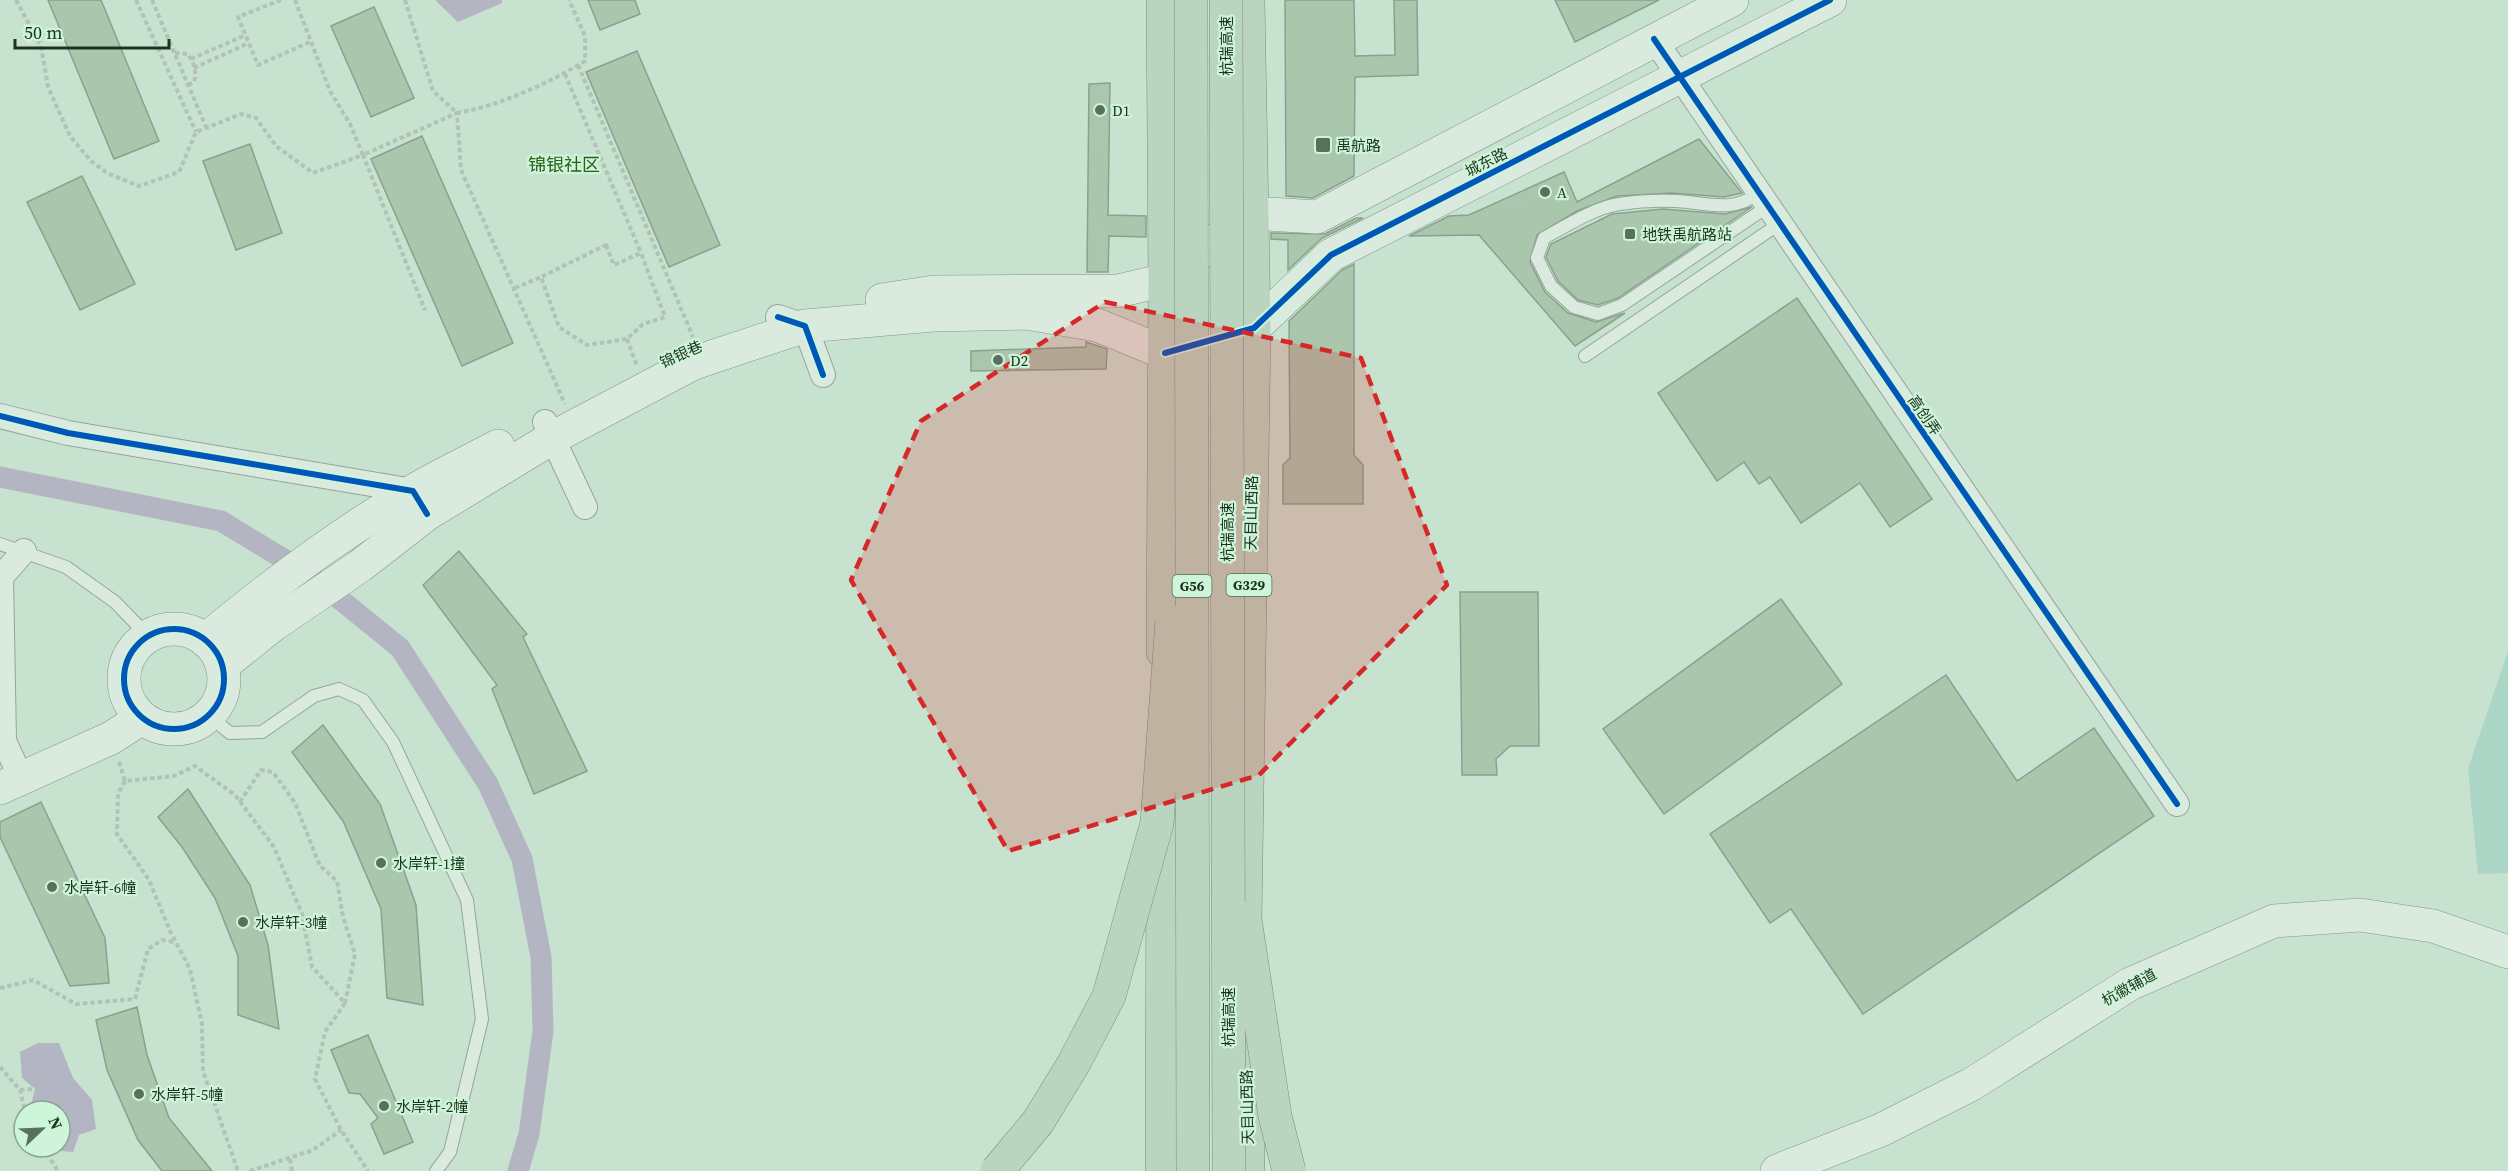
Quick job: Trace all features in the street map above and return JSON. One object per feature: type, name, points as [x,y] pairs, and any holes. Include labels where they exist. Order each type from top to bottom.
[{"type":"highway","points":[[1162,1171],[1178,356],[1165,280],[1163,0]]},
{"type":"highway","name":"G56","points":[[1191,0],[1178,356],[1193,1171]]},
{"type":"highway","name":"杭瑞高速","points":[[1226,0],[1229,1171]]},
{"type":"highway","name":"天目山西路","points":[[1248,0],[1254,328],[1244,905],[1248,1171]]},
{"type":"highway","points":[[997,1171],[1038,1122],[1074,1064],[1109,996],[1157,823],[1178,356]]},
{"type":"highway","points":[[1227,799],[1263,1047],[1289,1171]]},
{"type":"main road","name":"城东路","points":[[1251,213],[1317,218],[1732,0]]},
{"type":"main road","name":"城东路","points":[[1178,356],[1254,328],[1331,255],[1830,0]]},
{"type":"main road","points":[[1165,280],[1251,213]]},
{"type":"main road","name":"锦银巷","points":[[263,613],[337,540],[420,502],[640,372],[697,346],[792,321],[934,291],[1118,291],[1165,280]]},
{"type":"main road","name":"锦银巷","points":[[555,423],[792,321],[1026,313],[1097,325],[1178,356]]},
{"type":"main road","name":"锦银巷","points":[[263,613],[360,566],[420,502]]},
{"type":"main road","points":[[213,653],[263,613]]},
{"type":"main road","points":[[167,629],[181,630],[213,653],[222,696],[209,716],[197,724],[168,730],[142,718],[131,706],[125,691],[124,675],[128,660],[136,646],[148,636],[167,629]]},
{"type":"main road","points":[[11,784],[111,738],[142,718]]},
{"type":"main road","name":"杭徽辅道","points":[[1777,1171],[1881,1130],[1972,1084],[2130,984],[2274,921],[2360,915],[2433,926],[2508,952]]},
{"type":"street","name":"高创弄","points":[[1654,39],[2178,804]]},
{"type":"street","points":[[792,321],[823,375]]},
{"type":"street","points":[[0,416],[68,433],[420,502]]},
{"type":"street","points":[[555,423],[585,507]]},
{"type":"street","points":[[11,784],[4,741],[1,577],[24,551]]},
{"type":"lane","points":[[1749,201],[1768,208],[1622,305],[1598,314],[1574,307],[1551,286],[1537,258],[1544,238],[1573,222],[1617,204],[1686,202],[1718,207],[1749,201]]},
{"type":"lane","points":[[1584,356],[1768,208]]},
{"type":"lane","points":[[0,544],[66,567],[115,602],[148,636]]},
{"type":"lane","points":[[209,716],[230,734],[262,732],[314,696],[339,689],[363,700],[393,742],[466,900],[482,1019],[450,1152],[436,1171]]},
{"type":"path","points":[[16,0],[41,46],[48,87],[66,128],[91,161],[107,173],[139,186],[179,172],[195,132],[241,114],[256,118],[276,146],[313,173],[363,155],[458,112],[477,109],[565,74],[585,61],[585,36],[569,0]]},
{"type":"path","points":[[136,0],[195,132]]},
{"type":"path","points":[[152,0],[206,127]]},
{"type":"path","points":[[281,0],[238,17],[258,65],[310,42]]},
{"type":"path","points":[[294,0],[330,91],[350,124],[425,310]]},
{"type":"path","points":[[405,0],[433,91],[458,112],[461,170],[515,288],[555,423]]},
{"type":"path","points":[[191,59],[246,35]]},
{"type":"path","points":[[194,68],[249,43]]},
{"type":"path","points":[[219,47],[223,55]]},
{"type":"path","points":[[174,53],[188,54],[191,59],[196,74],[194,82],[188,85]]},
{"type":"path","points":[[578,65],[697,346]]},
{"type":"path","points":[[541,277],[559,327],[587,345],[627,339],[643,324],[665,317],[641,253],[565,74]]},
{"type":"path","points":[[1099,90],[1099,147]]},
{"type":"path","points":[[1508,208],[1563,183]]},
{"type":"path","points":[[515,288],[606,246],[614,265],[641,253]]},
{"type":"path","points":[[627,339],[640,372]]},
{"type":"path","points":[[982,362],[1039,360]]},
{"type":"path","points":[[111,738],[125,781],[118,794],[117,834],[150,879],[176,943],[190,969],[202,1024],[203,1071],[238,1171]]},
{"type":"path","points":[[125,781],[174,776],[195,766],[240,802],[274,847],[302,914],[312,967],[345,1003]]},
{"type":"path","points":[[240,802],[261,770],[273,772],[296,803],[320,866],[337,881],[343,917],[355,954],[345,1003],[325,1032],[315,1079],[340,1130],[368,1171]]},
{"type":"path","points":[[0,988],[33,980],[76,1004],[135,999],[148,949],[162,940],[176,943]]},
{"type":"path","points":[[0,1067],[20,1090],[22,1099]]},
{"type":"path","points":[[20,1090],[36,1089]]},
{"type":"path","points":[[249,1171],[313,1150],[340,1130]]},
{"type":"path","points":[[290,1159],[292,1171]]},
{"type":"highlighted area","points":[[1105,302],[1361,358],[1447,585],[1259,775],[1008,851],[851,580],[921,421]]},
{"type":"green space","points":[[2508,651],[2508,873],[2478,874],[2468,769]]},
{"type":"shaded area","points":[[435,0],[502,0],[502,3],[458,22]]},
{"type":"shaded area","points":[[38,1043],[59,1043],[73,1078],[92,1100],[96,1129],[79,1135],[73,1152],[72,1099],[32,1099],[35,1089],[22,1078],[20,1052]]},
{"type":"building","points":[[48,0],[101,0],[159,141],[114,159]]},
{"type":"building","points":[[588,0],[635,0],[640,14],[600,30]]},
{"type":"building","points":[[1285,0],[1354,0],[1355,56],[1395,55],[1394,0],[1417,0],[1418,75],[1355,77],[1354,176],[1313,198],[1286,196]]},
{"type":"building","points":[[1555,0],[1659,0],[1575,42]]},
{"type":"building","points":[[374,7],[414,98],[371,117],[331,26]]},
{"type":"building","points":[[637,51],[720,245],[669,267],[586,72]]},
{"type":"building","points":[[1110,83],[1108,215],[1146,216],[1146,237],[1109,236],[1108,272],[1087,272],[1089,84]]},
{"type":"building","points":[[422,136],[513,343],[462,366],[371,159]]},
{"type":"building","points":[[1699,139],[1742,193],[1724,197],[1672,193],[1617,196],[1577,211],[1537,235],[1530,262],[1545,292],[1568,313],[1596,322],[1625,313],[1575,346],[1479,235],[1409,236],[1449,216],[1469,215],[1564,172],[1577,202]]},
{"type":"building","points":[[250,144],[282,233],[236,250],[203,161]]},
{"type":"building","points":[[82,176],[135,284],[80,310],[27,202]]},
{"type":"building","points":[[1752,207],[1618,298],[1598,305],[1578,300],[1558,281],[1546,257],[1551,244],[1612,214],[1663,209],[1725,214]]},
{"type":"building","points":[[1356,218],[1363,218],[1322,238],[1288,270],[1288,240],[1271,239],[1271,233],[1325,234]]},
{"type":"building","points":[[1354,264],[1354,455],[1363,465],[1363,504],[1283,504],[1283,465],[1290,458],[1289,321],[1342,270]]},
{"type":"building","points":[[1797,298],[1932,499],[1890,527],[1860,483],[1801,523],[1770,477],[1759,484],[1744,462],[1717,481],[1658,393]]},
{"type":"building","points":[[1086,342],[1107,349],[1106,369],[971,371],[971,351],[1086,347]]},
{"type":"building","points":[[459,551],[527,634],[523,637],[587,771],[534,794],[492,689],[497,685],[423,585]]},
{"type":"building","points":[[1460,592],[1538,592],[1539,746],[1510,746],[1496,759],[1497,775],[1462,775]]},
{"type":"building","points":[[1781,599],[1842,684],[1664,814],[1603,729]]},
{"type":"building","points":[[1946,675],[2017,781],[2094,728],[2154,816],[1863,1014],[1791,909],[1770,923],[1710,834]]},
{"type":"building","name":"水岸轩-1撞","points":[[323,725],[380,804],[416,905],[423,1005],[387,998],[381,909],[343,821],[292,752]]},
{"type":"building","name":"水岸轩-3幢","points":[[188,789],[250,885],[268,945],[279,1029],[238,1015],[238,956],[215,898],[182,847],[158,817]]},
{"type":"building","name":"水岸轩-6幢","points":[[41,802],[105,938],[109,983],[70,986],[0,837],[0,822]]},
{"type":"building","name":"水岸轩-5幢","points":[[137,1007],[147,1055],[169,1118],[212,1171],[162,1171],[138,1140],[107,1070],[96,1020]]},
{"type":"building","name":"水岸轩-2幢","points":[[368,1035],[413,1142],[384,1154],[371,1124],[378,1118],[360,1094],[349,1093],[331,1050]]},
{"type":"waterway","points":[[0,477],[221,521],[310,575],[400,648],[488,784],[522,859],[541,957],[543,1031],[529,1134],[518,1171]]},
{"type":"cycle path","points":[[1165,353],[1254,328],[1331,255],[1830,0]]},
{"type":"cycle path","points":[[1654,39],[2177,804]]},
{"type":"cycle path","points":[[778,317],[805,326],[823,375]]},
{"type":"cycle path","points":[[0,416],[68,433],[413,491],[427,514]]},
{"type":"cycle path","points":[[174,629],[202,637],[216,651],[224,679],[216,707],[202,721],[174,729],[146,721],[132,707],[124,679],[132,651],[146,637],[174,629]]},
{"type":"place","name":"D1","points":[[1100,110]]},
{"type":"place","name":"禹航路","points":[[1323,145]]},
{"type":"place","name":"A","points":[[1545,192]]},
{"type":"place","name":"地铁禹航路站","points":[[1630,234]]},
{"type":"place","name":"D2","points":[[998,360]]},
{"type":"place","name":"水岸轩-1撞","points":[[381,863]]},
{"type":"place","name":"水岸轩-6幢","points":[[52,887]]},
{"type":"place","name":"水岸轩-3幢","points":[[243,922]]},
{"type":"place","name":"水岸轩-5幢","points":[[139,1094]]},
{"type":"place","name":"水岸轩-2幢","points":[[384,1106]]},
{"type":"district","name":"锦银社区","points":[[564,164]]}]
